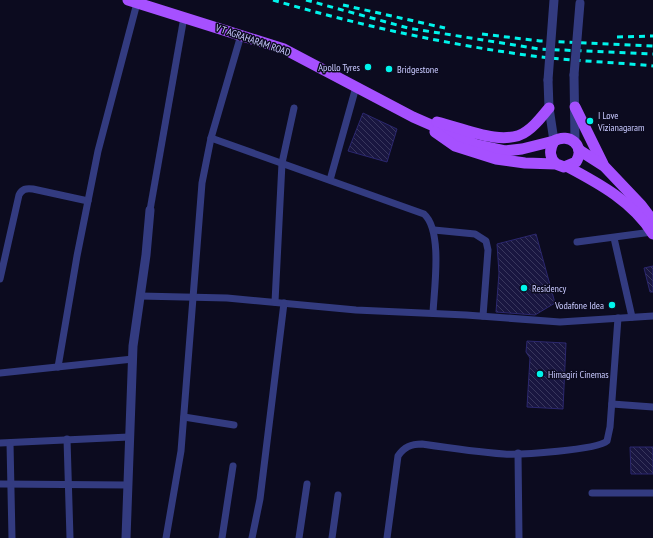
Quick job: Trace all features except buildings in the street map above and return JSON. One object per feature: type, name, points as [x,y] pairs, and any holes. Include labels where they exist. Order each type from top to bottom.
[{"type":"main road","name":"V T AGRAHARAM ROAD","points":[[132,1],[284,49],[413,117]]},
{"type":"main road","points":[[575,107],[584,129],[604,166]]},
{"type":"main road","points":[[413,117],[462,128],[486,136],[504,139],[526,132],[549,108]]},
{"type":"main road","points":[[413,117],[477,145],[505,150],[527,148],[558,139],[572,139],[577,146],[604,166],[641,205],[653,229]]},
{"type":"main road","points":[[413,117],[455,146],[496,159],[525,163],[556,164],[568,167],[615,194],[653,229]]},
{"type":"main road","points":[[556,164],[552,160],[550,152],[558,139]]},
{"type":"main road","points":[[568,167],[578,158],[577,146]]},
{"type":"street","points":[[554,0],[548,80],[549,108],[558,139]]},
{"type":"street","points":[[58,367],[98,151],[132,1]]},
{"type":"street","points":[[577,146],[574,75],[581,2]]},
{"type":"street","points":[[126,538],[133,359],[140,296],[150,210],[184,17]]},
{"type":"street","points":[[166,538],[181,451],[202,183],[211,138],[241,35]]},
{"type":"street","points":[[330,180],[356,87]]},
{"type":"street","points":[[275,302],[282,163],[294,108]]},
{"type":"street","points":[[211,138],[419,211],[428,217],[434,230],[436,240],[433,313]]},
{"type":"street","points":[[0,280],[21,191],[28,188],[88,201]]},
{"type":"street","points":[[577,242],[614,238],[653,229]]},
{"type":"street","points":[[434,230],[475,234],[486,241],[488,250],[483,316]]},
{"type":"street","points":[[614,238],[632,316]]},
{"type":"street","points":[[140,296],[227,298],[356,310],[433,313],[560,322],[632,316],[653,316]]},
{"type":"street","points":[[252,538],[260,498],[284,303]]},
{"type":"street","points":[[387,538],[398,456],[402,450],[408,446],[422,444],[505,454],[579,449],[604,444],[609,436],[618,318]]},
{"type":"street","points":[[0,373],[133,359]]},
{"type":"street","points":[[612,404],[653,407]]},
{"type":"street","points":[[184,417],[234,425]]},
{"type":"street","points":[[0,443],[129,437]]},
{"type":"street","points":[[67,439],[70,538]]},
{"type":"street","points":[[10,443],[12,538]]},
{"type":"street","points":[[518,453],[519,538]]},
{"type":"street","points":[[222,538],[233,466]]},
{"type":"street","points":[[0,484],[127,485]]},
{"type":"street","points":[[299,538],[307,484]]},
{"type":"street","points":[[592,493],[653,493]]},
{"type":"street","points":[[332,538],[338,495]]},
{"type":"railway","points":[[273,0],[369,26],[467,46],[548,58],[653,66]]},
{"type":"railway","points":[[306,0],[408,28],[539,49],[653,54]]},
{"type":"railway","points":[[343,5],[445,28]]},
{"type":"railway","points":[[482,34],[540,41],[653,46]]},
{"type":"railway","points":[[617,37],[653,36]]},
{"type":"place","name":"Apollo Tyres","points":[[368,67]]},
{"type":"place","name":"Bridgestone","points":[[389,69]]},
{"type":"place","name":"I Love Vizianagaram","points":[[590,121]]},
{"type":"place","name":"Residency","points":[[524,288]]},
{"type":"place","name":"Vodafone Idea","points":[[612,305]]},
{"type":"place","name":"Himagiri Cinemas","points":[[540,374]]}]
